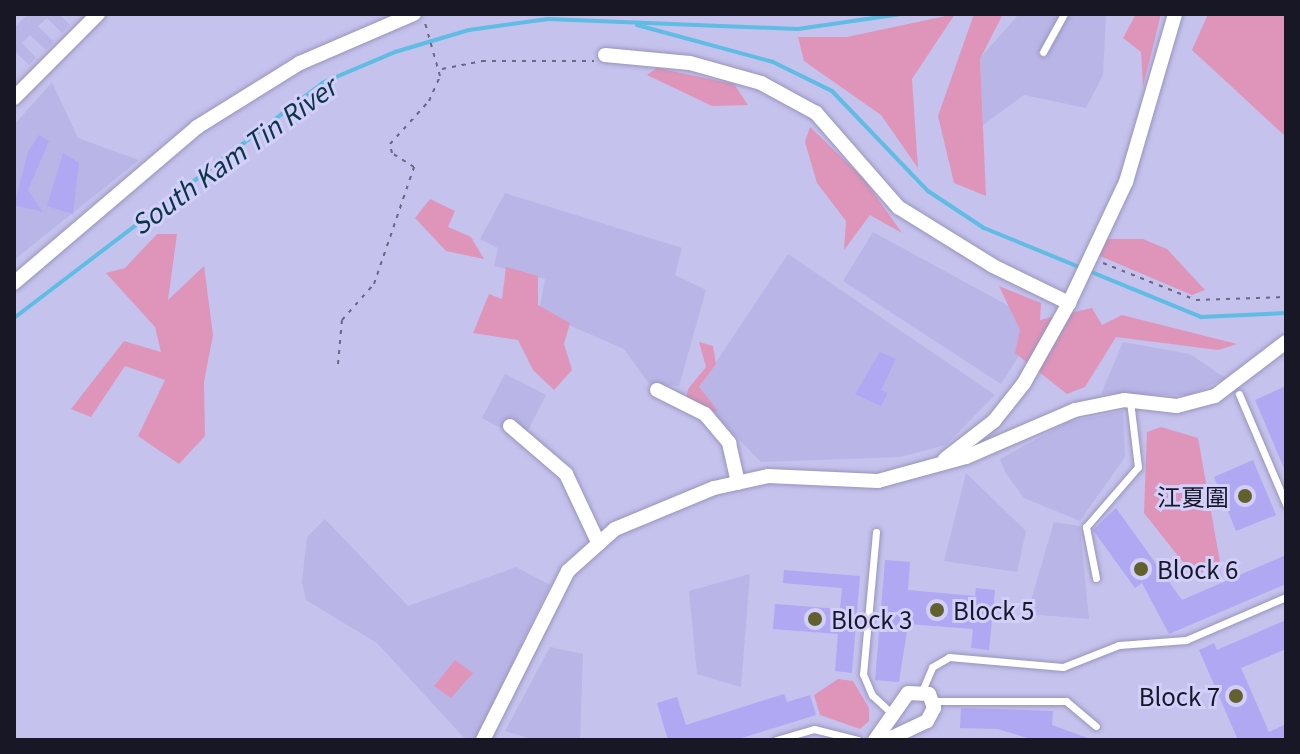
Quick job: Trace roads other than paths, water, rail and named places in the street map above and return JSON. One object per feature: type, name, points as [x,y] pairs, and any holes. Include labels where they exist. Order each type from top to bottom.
[{"type":"street","points":[[14,98],[98,14]]},
{"type":"street","points":[[14,283],[197,127],[300,63],[414,14]]},
{"type":"street","points":[[942,463],[994,421],[1017,393],[1069,303],[1126,182],[1175,14]]},
{"type":"street","points":[[605,55],[690,63],[761,83],[816,113],[898,207],[993,266],[1069,303]]},
{"type":"street","points":[[483,740],[568,571],[615,529],[738,483],[768,476],[878,481],[942,463],[1075,410],[1130,401],[1177,406],[1215,396],[1286,342]]},
{"type":"street","points":[[657,390],[705,414],[729,443],[738,483]]},
{"type":"street","points":[[510,426],[566,474],[599,544]]},
{"type":"street","points":[[875,740],[890,712],[908,693],[928,696],[927,721],[887,740]]},
{"type":"lane","points":[[1043,52],[1064,14]]},
{"type":"lane","points":[[1239,394],[1286,504]]},
{"type":"lane","points":[[1096,578],[1086,527],[1138,467],[1130,401]]},
{"type":"lane","points":[[876,532],[863,674],[872,695],[890,712]]},
{"type":"lane","points":[[1096,726],[1066,701],[928,696],[932,667],[949,657],[1063,667],[1119,645],[1186,640],[1286,597]]},
{"type":"lane","points":[[776,740],[814,729],[858,740]]},
{"type":"waterway","name":"South Kam Tin River","points":[[14,318],[322,83],[395,52],[469,30],[548,19],[798,29],[901,14]]},
{"type":"waterway","points":[[637,25],[773,62],[832,91],[928,191],[984,228],[1201,317],[1286,313]]},
{"type":"place","name":"江夏圍","points":[[1245,496]]},
{"type":"place","name":"Block 6","points":[[1141,569]]},
{"type":"place","name":"Block 5","points":[[937,610]]},
{"type":"place","name":"Block 3","points":[[815,619]]},
{"type":"place","name":"Block 7","points":[[1236,696]]}]
